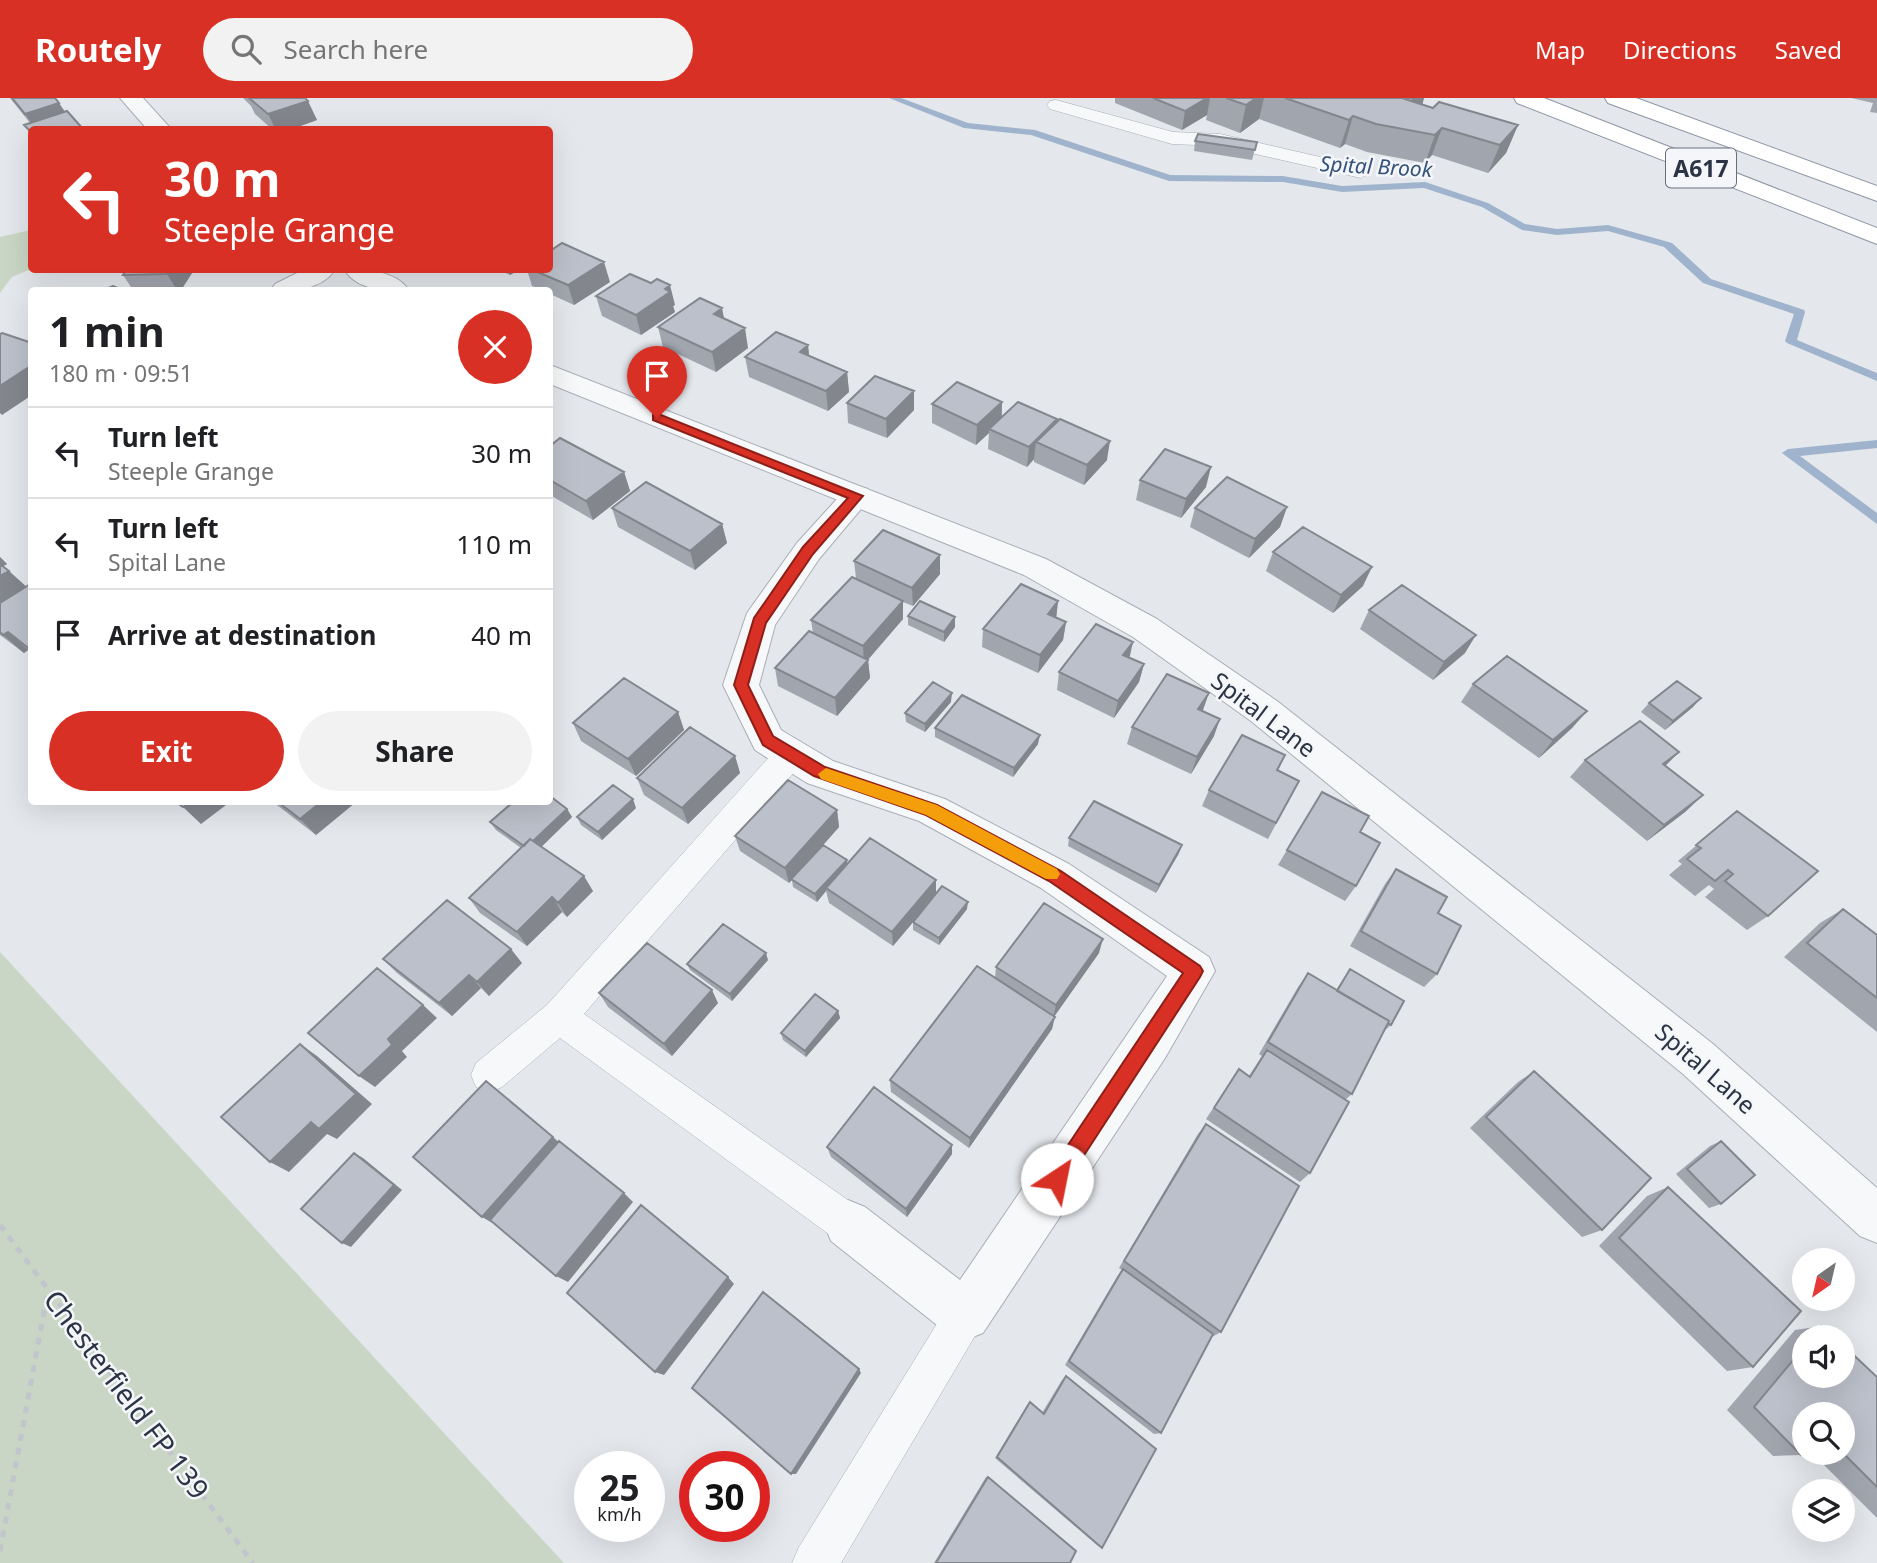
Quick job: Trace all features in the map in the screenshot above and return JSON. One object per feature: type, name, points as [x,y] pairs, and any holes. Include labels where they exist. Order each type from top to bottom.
[{"type":"highway","name":"A617","points":[[1525,98],[1877,237]]},
{"type":"highway","name":"A617","points":[[1616,98],[1877,194]]},
{"type":"street","points":[[131,98],[157,126]]},
{"type":"street","points":[[290,287],[316,273]]},
{"type":"street","points":[[363,273],[390,287]]},
{"type":"street","name":"Spital Lane","points":[[553,375],[1035,567],[1145,628],[1264,711],[1698,1059],[1877,1219]]},
{"type":"street","points":[[848,1224],[965,1315],[1150,1043],[1194,971],[1055,876],[932,810],[820,772],[768,740],[741,685],[759,622],[808,551],[857,496]]},
{"type":"lane","points":[[1056,105],[1172,138],[1220,140],[1361,172]]},
{"type":"lane","points":[[489,1075],[559,1017],[791,754]]},
{"type":"lane","points":[[559,1017],[848,1224]]},
{"type":"lane","points":[[814,1563],[965,1315]]},
{"type":"path","name":"Chesterfield FP 139","points":[[0,1225],[253,1563]]},
{"type":"path","points":[[0,1550],[48,1289]]},
{"type":"green space","points":[[28,231],[28,270],[12,277],[0,293],[0,237]]},
{"type":"green space","points":[[0,952],[564,1563],[0,1563]]},
{"type":"building","points":[[12,98],[55,98],[59,103],[25,114]]},
{"type":"building","points":[[249,98],[305,98],[308,101],[268,114]]},
{"type":"building","points":[[1153,98],[1207,98],[1185,111]]},
{"type":"building","points":[[1226,98],[1256,98],[1246,105]]},
{"type":"building","points":[[1285,98],[1402,98],[1433,108],[1439,102],[1518,125],[1500,145],[1442,128],[1435,135],[1376,124],[1353,116],[1349,120]]},
{"type":"building","points":[[67,111],[80,126],[28,126],[28,129],[24,125]]},
{"type":"building","points":[[1198,134],[1257,142],[1255,150],[1195,141]]},
{"type":"building","points":[[562,243],[604,262],[568,285],[540,273],[553,273],[553,249]]},
{"type":"building","points":[[124,273],[168,273],[167,274],[123,275]]},
{"type":"building","points":[[630,274],[651,283],[657,279],[670,285],[665,289],[670,292],[636,315],[596,296]]},
{"type":"building","points":[[700,298],[722,308],[714,314],[745,328],[712,352],[658,327]]},
{"type":"building","points":[[776,332],[808,345],[800,352],[847,372],[826,391],[745,357]]},
{"type":"building","points":[[0,334],[28,342],[28,368],[0,386]]},
{"type":"building","points":[[875,376],[914,391],[886,419],[847,403]]},
{"type":"building","points":[[957,382],[1002,402],[977,425],[932,404]]},
{"type":"building","points":[[1018,402],[1057,419],[1029,447],[989,429]]},
{"type":"building","points":[[1060,419],[1110,441],[1087,465],[1036,442]]},
{"type":"building","points":[[560,438],[624,472],[586,501],[553,482],[553,444]]},
{"type":"building","points":[[1165,449],[1211,467],[1186,499],[1140,480]]},
{"type":"building","points":[[1227,477],[1287,507],[1255,539],[1195,508]]},
{"type":"building","points":[[646,482],[722,524],[690,551],[612,508]]},
{"type":"building","points":[[1303,527],[1372,567],[1341,595],[1273,552]]},
{"type":"building","points":[[883,530],[940,555],[912,588],[854,561]]},
{"type":"building","points":[[0,564],[9,571],[0,576]]},
{"type":"building","points":[[852,577],[903,601],[863,646],[811,620]]},
{"type":"building","points":[[1021,584],[1058,601],[1048,614],[1066,622],[1040,655],[983,629]]},
{"type":"building","points":[[1402,585],[1476,635],[1444,662],[1369,610]]},
{"type":"building","points":[[28,586],[28,648],[8,632],[3,635],[0,632],[0,603]]},
{"type":"building","points":[[920,601],[955,617],[944,632],[908,616]]},
{"type":"building","points":[[1096,624],[1133,642],[1123,655],[1144,664],[1118,701],[1059,672]]},
{"type":"building","points":[[809,631],[868,660],[835,698],[775,668]]},
{"type":"building","points":[[1507,656],[1587,711],[1553,740],[1473,684]]},
{"type":"building","points":[[1167,674],[1209,693],[1198,709],[1220,719],[1197,757],[1132,727]]},
{"type":"building","points":[[624,678],[678,712],[628,759],[573,723]]},
{"type":"building","points":[[1677,681],[1701,698],[1673,721],[1649,703]]},
{"type":"building","points":[[933,682],[952,693],[925,724],[905,713]]},
{"type":"building","points":[[962,695],[1040,735],[1014,768],[935,728]]},
{"type":"building","points":[[1640,721],[1679,752],[1663,764],[1703,795],[1664,825],[1585,760]]},
{"type":"building","points":[[690,727],[735,756],[682,808],[637,778]]},
{"type":"building","points":[[1242,735],[1285,755],[1277,770],[1299,781],[1276,823],[1209,790]]},
{"type":"building","points":[[788,780],[837,810],[785,868],[735,836]]},
{"type":"building","points":[[613,785],[633,799],[598,832],[577,817]]},
{"type":"building","points":[[1322,792],[1369,816],[1360,832],[1380,843],[1356,886],[1287,850]]},
{"type":"building","points":[[553,798],[567,809],[524,846],[490,822],[510,805],[553,805]]},
{"type":"building","points":[[1094,801],[1182,845],[1159,885],[1069,838]]},
{"type":"building","points":[[282,805],[317,805],[300,819]]},
{"type":"building","points":[[1737,811],[1818,871],[1768,916],[1725,881],[1733,874],[1728,870],[1715,881],[1687,859],[1701,848],[1696,845]]},
{"type":"building","points":[[870,838],[936,880],[892,932],[826,888]]},
{"type":"building","points":[[530,839],[584,876],[558,903],[552,897],[517,932],[469,898]]},
{"type":"building","points":[[823,845],[847,860],[815,894],[791,879]]},
{"type":"building","points":[[1396,869],[1447,897],[1438,913],[1461,926],[1437,974],[1361,931]]},
{"type":"building","points":[[942,886],[968,902],[939,938],[913,922]]},
{"type":"building","points":[[447,900],[511,949],[477,982],[469,975],[439,1003],[383,959]]},
{"type":"building","points":[[1044,903],[1103,939],[1056,1005],[996,967]]},
{"type":"building","points":[[1843,909],[1877,935],[1877,998],[1807,943]]},
{"type":"building","points":[[723,924],[766,953],[730,994],[687,964]]},
{"type":"building","points":[[647,943],[712,990],[664,1044],[599,993]]},
{"type":"building","points":[[977,966],[1055,1017],[970,1138],[890,1080]]},
{"type":"building","points":[[377,968],[423,1005],[388,1039],[392,1045],[359,1076],[308,1033]]},
{"type":"building","points":[[1350,969],[1404,1001],[1391,1025],[1389,1021],[1337,991]]},
{"type":"building","points":[[1308,973],[1389,1021],[1352,1094],[1268,1042]]},
{"type":"building","points":[[815,994],[838,1011],[805,1051],[781,1033]]},
{"type":"building","points":[[300,1044],[356,1094],[319,1129],[311,1122],[270,1162],[221,1117]]},
{"type":"building","points":[[1267,1050],[1349,1102],[1310,1173],[1214,1108],[1239,1069],[1250,1077]]},
{"type":"building","points":[[1534,1071],[1651,1178],[1602,1230],[1486,1117]]},
{"type":"building","points":[[486,1081],[553,1137],[482,1217],[413,1157]]},
{"type":"building","points":[[874,1087],[952,1145],[906,1209],[827,1147]]},
{"type":"building","points":[[1206,1124],[1299,1186],[1221,1332],[1124,1261]]},
{"type":"building","points":[[559,1141],[624,1193],[556,1276],[490,1220]]},
{"type":"building","points":[[1721,1141],[1755,1175],[1721,1204],[1687,1169]]},
{"type":"building","points":[[354,1153],[394,1185],[342,1243],[301,1209]]},
{"type":"building","points":[[1668,1187],[1792,1303],[1792,1311],[1801,1311],[1753,1367],[1619,1238]]},
{"type":"building","points":[[641,1205],[728,1277],[655,1372],[567,1293]]},
{"type":"building","points":[[1123,1269],[1213,1334],[1161,1433],[1069,1361]]},
{"type":"building","points":[[763,1292],[859,1369],[791,1474],[770,1456],[770,1451],[765,1451],[692,1388]]},
{"type":"building","points":[[1855,1356],[1877,1377],[1877,1487],[1855,1465],[1855,1402],[1792,1402],[1792,1446],[1754,1407],[1792,1361],[1792,1388],[1855,1388]]},
{"type":"building","points":[[1066,1376],[1156,1449],[1102,1548],[997,1457],[1030,1402],[1044,1414]]},
{"type":"building","points":[[988,1477],[1076,1551],[1070,1563],[936,1563]]},
{"type":"waterway","name":"Spital Brook","points":[[893,98],[967,126],[1032,132],[1169,178],[1283,179],[1342,189],[1425,185],[1485,205],[1522,227],[1557,232],[1608,228],[1668,245],[1707,281],[1800,312],[1791,341],[1877,377]]},
{"type":"waterway","name":"Spital Brook","points":[[1877,444],[1788,453],[1877,520]]},
{"type":"slow traffic","points":[[826,774],[932,810],[1052,874]]},
{"type":"route","points":[[657,418],[857,496],[808,551],[759,622],[741,685],[768,740],[820,772],[932,810],[1055,876],[1143,939],[1194,971],[1150,1043],[1057,1179]]}]
